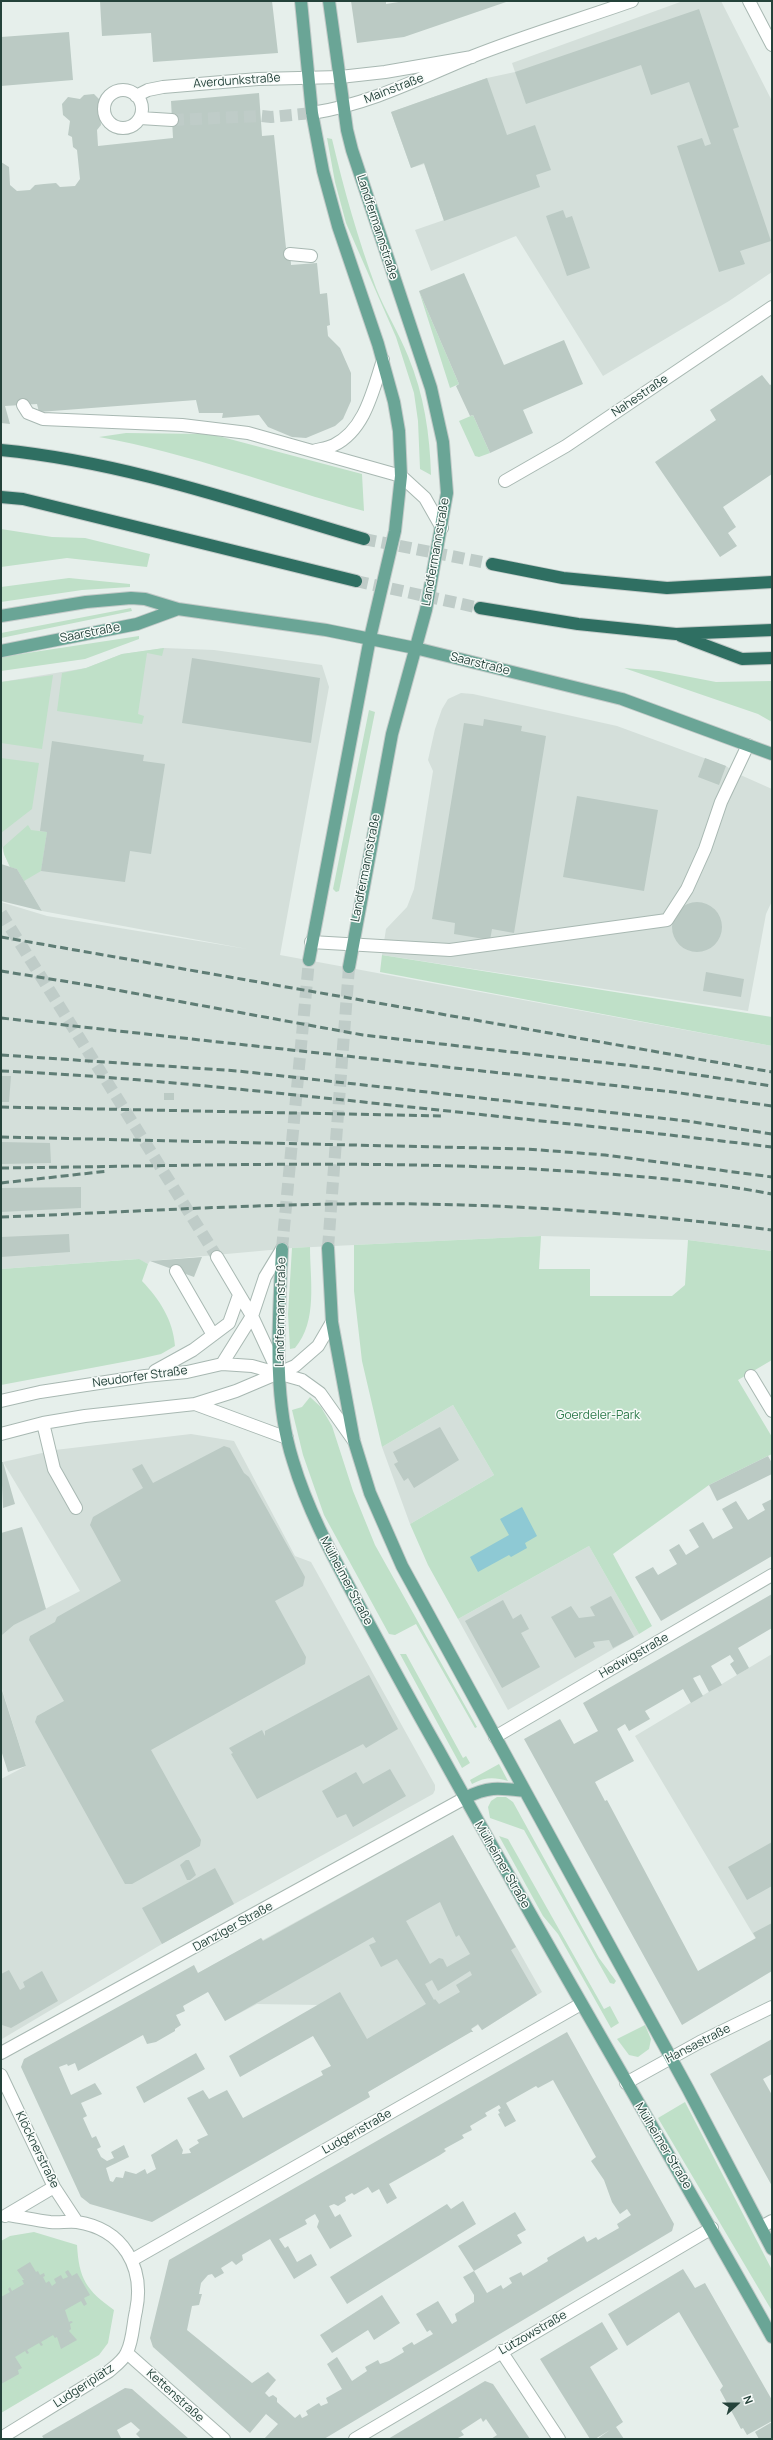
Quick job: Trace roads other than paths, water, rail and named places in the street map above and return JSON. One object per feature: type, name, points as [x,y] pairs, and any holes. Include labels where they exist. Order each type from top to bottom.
[{"type":"highway","points":[[1,450],[37,453],[140,473],[364,539]]},
{"type":"highway","points":[[1,497],[22,499],[356,581]]},
{"type":"highway","points":[[492,564],[563,578],[667,588],[772,582]]},
{"type":"highway","points":[[480,608],[578,624],[676,634],[772,630]]},
{"type":"highway","points":[[676,634],[742,659],[772,658]]},
{"type":"main road","points":[[301,1],[312,113],[323,171],[338,226],[383,360],[394,402],[399,431],[401,476],[395,531],[370,638],[311,942],[309,960]]},
{"type":"main road","name":"Landfermannstraße","points":[[329,1],[344,108],[352,150],[431,388],[443,442],[447,493],[442,528],[426,610],[392,734],[348,967]]},
{"type":"main road","name":"Saarstraße","points":[[1,616],[86,602],[131,598],[145,599],[178,609],[263,620],[370,638],[622,698],[772,754]]},
{"type":"main road","name":"Saarstraße","points":[[1,651],[136,624],[178,609]]},
{"type":"main road","points":[[328,1248],[332,1322],[354,1441],[370,1493],[402,1566],[671,2057],[772,2249]]},
{"type":"main road","name":"Landfermannstraße","points":[[279,1374],[282,1249]]},
{"type":"main road","name":"Mülheimer Straße","points":[[279,1374],[287,1438],[293,1462],[319,1530],[464,1798],[626,2083],[712,2228],[772,2337]]},
{"type":"main road","points":[[464,1798],[483,1789],[496,1787],[525,1791]]},
{"type":"street","name":"Mainstraße","points":[[312,113],[344,108],[401,88],[472,57],[632,1]]},
{"type":"street","points":[[749,1],[772,46]]},
{"type":"street","name":"Mainstraße","points":[[340,77],[385,72],[472,57]]},
{"type":"street","name":"Averdunkstraße","points":[[136,96],[148,90],[163,87],[258,79],[340,77]]},
{"type":"street","points":[[125,90],[136,96],[142,106],[140,118],[130,127],[124,128],[112,124],[104,113],[106,101],[114,93],[125,90]]},
{"type":"street","points":[[140,118],[172,120]]},
{"type":"street","points":[[290,254],[311,256]]},
{"type":"street","name":"Nahestraße","points":[[505,481],[566,446],[772,307]]},
{"type":"street","points":[[313,451],[335,445],[352,430],[363,417],[383,360]]},
{"type":"street","points":[[23,405],[28,413],[43,419],[66,422],[182,425],[240,432],[401,476],[425,498],[442,528]]},
{"type":"street","points":[[311,942],[450,950],[667,920],[687,889],[705,849],[721,802],[748,745]]},
{"type":"street","points":[[222,1364],[252,1316],[265,1277],[282,1249]]},
{"type":"street","points":[[217,1258],[252,1316],[279,1374]]},
{"type":"street","points":[[176,1271],[213,1336]]},
{"type":"street","points":[[145,1376],[173,1363],[213,1336],[229,1323],[239,1295]]},
{"type":"street","name":"Landfermannstraße","points":[[195,1404],[236,1391],[279,1374],[307,1357],[318,1346],[332,1322]]},
{"type":"street","name":"Neudorfer Straße","points":[[1,1401],[40,1392],[145,1376],[187,1372],[222,1364],[252,1366],[302,1380],[320,1393],[354,1441]]},
{"type":"street","points":[[751,1376],[772,1411]]},
{"type":"street","points":[[1,1434],[43,1423],[85,1416],[195,1404],[287,1438]]},
{"type":"street","points":[[43,1423],[54,1469],[76,1508]]},
{"type":"street","name":"Hedwigstraße","points":[[495,1737],[772,1575]]},
{"type":"street","name":"Danziger Straße","points":[[1,2053],[464,1798]]},
{"type":"street","name":"Ludgeristraße","points":[[132,2260],[581,2004]]},
{"type":"street","name":"Hansastraße","points":[[626,2083],[671,2057],[772,2007]]},
{"type":"street","name":"Klöcknerstraße","points":[[1,2075],[54,2186],[77,2222]]},
{"type":"street","points":[[4,2217],[54,2186]]},
{"type":"street","points":[[4,2217],[50,2222],[77,2222],[105,2232],[121,2243],[132,2260],[139,2279],[138,2301],[127,2352]]},
{"type":"street","points":[[760,2227],[772,2221]]},
{"type":"street","name":"Lützowstraße","points":[[355,2439],[501,2351],[712,2228]]},
{"type":"street","points":[[501,2351],[559,2439]]},
{"type":"street","name":"Ludgeriplatz","points":[[1,2438],[108,2372],[127,2352]]},
{"type":"street","name":"Kettenstraße","points":[[127,2352],[224,2439]]},
{"type":"water","points":[[522,1507],[537,1536],[525,1543],[527,1548],[511,1557],[509,1555],[478,1572],[470,1557],[509,1535],[500,1519]]},
{"type":"tunnel","points":[[172,120],[261,116],[271,117],[312,113]]},
{"type":"tunnel","points":[[364,539],[492,564]]},
{"type":"tunnel","points":[[356,581],[480,608]]},
{"type":"tunnel","points":[[1,913],[217,1257]]},
{"type":"tunnel","points":[[282,1249],[309,960]]},
{"type":"tunnel","points":[[328,1248],[349,967]]},
{"type":"railway","points":[[1,937],[772,1072]]},
{"type":"railway","points":[[1,971],[100,987],[363,1035],[651,1068],[772,1086]]},
{"type":"railway","points":[[1,1018],[673,1092],[772,1106]]},
{"type":"railway","points":[[1,1055],[238,1071],[687,1121],[772,1134]]},
{"type":"railway","points":[[1,1071],[89,1076],[354,1101],[772,1147]]},
{"type":"railway","points":[[1,1107],[442,1116]]},
{"type":"railway","points":[[1,1137],[527,1149],[605,1155],[772,1177]]},
{"type":"railway","points":[[1,1168],[267,1164],[467,1166],[533,1169],[653,1178],[713,1184],[772,1194]]},
{"type":"railway","points":[[1,1183],[108,1171]]},
{"type":"railway","points":[[1,1217],[290,1205],[405,1204],[502,1206],[579,1211],[656,1217],[772,1230]]},
{"type":"park label","name":"Goerdeler-Park","points":[[598,1416]]}]
